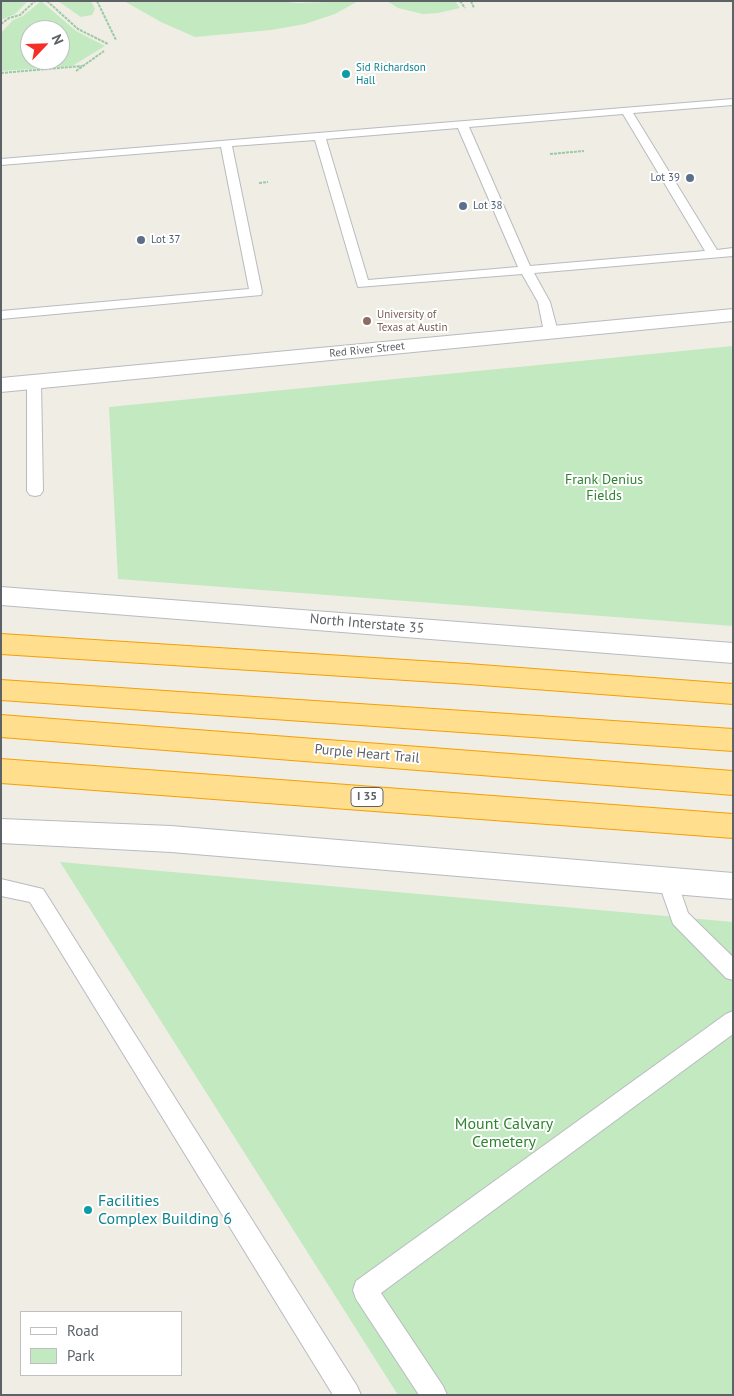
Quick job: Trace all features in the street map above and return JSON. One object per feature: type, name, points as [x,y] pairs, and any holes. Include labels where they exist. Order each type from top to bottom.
[{"type":"highway","points":[[1,644],[468,674],[733,694]]},
{"type":"highway","points":[[1,690],[733,740]]},
{"type":"highway","name":"Purple Heart Trail","points":[[1,726],[733,783]]},
{"type":"highway","name":"I 35","points":[[1,771],[733,826]]},
{"type":"main road","name":"Red River Street","points":[[1,385],[733,315]]},
{"type":"main road","name":"North Interstate 35","points":[[1,596],[733,653]]},
{"type":"main road","points":[[1,831],[171,839],[733,886]]},
{"type":"lane","points":[[1,162],[733,102]]},
{"type":"lane","points":[[626,111],[713,254]]},
{"type":"lane","points":[[462,124],[526,270],[544,302],[552,332]]},
{"type":"lane","points":[[320,136],[363,284],[733,252]]},
{"type":"lane","points":[[1,315],[256,292],[226,144]]},
{"type":"lane","points":[[34,382],[35,491]]},
{"type":"lane","points":[[668,881],[680,918],[733,971]]},
{"type":"lane","points":[[1,887],[36,895],[348,1395]]},
{"type":"lane","points":[[434,1395],[365,1290],[733,1021]]},
{"type":"path","points":[[1,24],[9,18],[20,15],[35,1]]},
{"type":"path","points":[[47,1],[78,29],[108,44]]},
{"type":"path","points":[[96,1],[116,40]]},
{"type":"path","points":[[460,1],[465,8]]},
{"type":"path","points":[[471,1],[474,8]]},
{"type":"path","points":[[76,71],[104,51]]},
{"type":"path","points":[[1,73],[82,66]]},
{"type":"path","points":[[550,154],[584,151]]},
{"type":"green space","points":[[1,1],[28,1],[15,14],[1,20]]},
{"type":"green space","points":[[41,1],[63,20],[20,20],[20,70],[1,71],[1,33],[13,20],[23,16]]},
{"type":"green space","points":[[58,1],[91,1],[95,9],[92,15],[81,17]]},
{"type":"green space","points":[[124,1],[276,1],[297,3],[358,1],[335,14],[305,24],[271,30],[195,37],[161,22]]},
{"type":"green space","points":[[387,1],[455,1],[460,8],[423,14],[398,8]]},
{"type":"green space","points":[[70,26],[105,46],[70,66]]},
{"type":"green space","name":"Frank Denius Fields","points":[[733,346],[733,626],[118,579],[109,407]]},
{"type":"green space","name":"Mount Calvary Cemetery","points":[[60,862],[733,922],[733,1395],[398,1395]]},
{"type":"place","name":"Sid Richardson Hall","points":[[346,74]]},
{"type":"place","name":"Lot 39","points":[[690,178]]},
{"type":"place","name":"Lot 38","points":[[463,206]]},
{"type":"place","name":"Lot 37","points":[[141,240]]},
{"type":"place","name":"University of Texas at Austin","points":[[367,321]]},
{"type":"place","name":"Facilities Complex Building 6","points":[[88,1210]]}]
